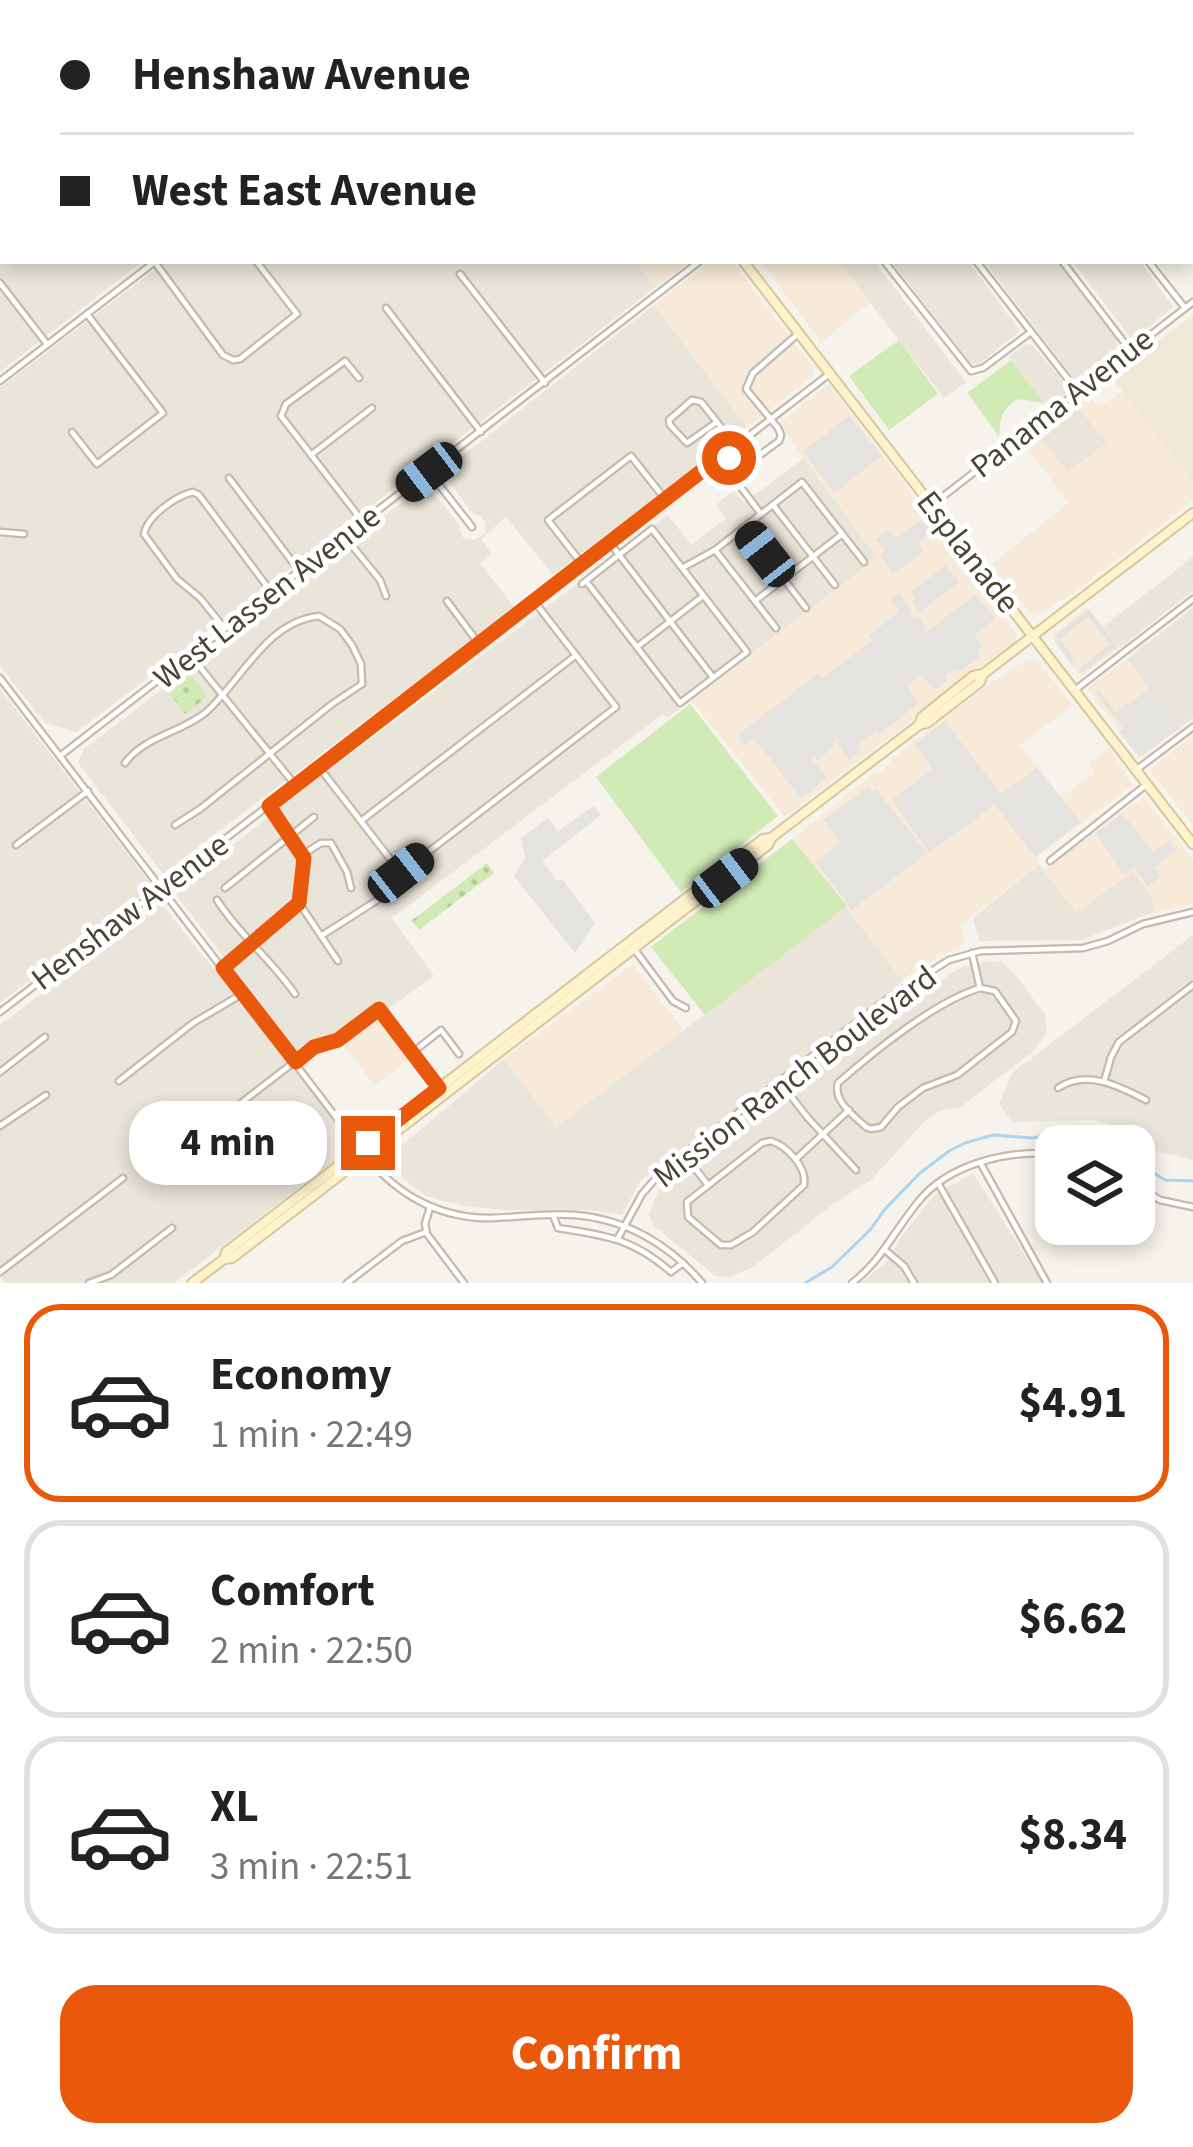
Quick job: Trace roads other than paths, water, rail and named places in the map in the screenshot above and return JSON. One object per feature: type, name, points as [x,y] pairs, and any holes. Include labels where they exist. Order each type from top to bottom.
[{"type":"main road","name":"Esplanade","points":[[745,264],[1193,844]]},
{"type":"main road","points":[[363,1152],[763,839],[771,838],[980,682],[982,674],[1193,513]]},
{"type":"main road","points":[[193,1283],[232,1258],[439,1088],[632,945]]},
{"type":"street","points":[[0,381],[151,264]]},
{"type":"street","points":[[157,264],[224,356],[234,360],[297,314],[258,264]]},
{"type":"street","name":"West Lassen Avenue","points":[[60,756],[696,264]]},
{"type":"street","points":[[886,264],[971,371],[983,368],[1031,332]]},
{"type":"street","points":[[978,264],[1078,392]]},
{"type":"street","points":[[1064,264],[1130,350]]},
{"type":"street","points":[[1150,264],[1185,308]]},
{"type":"street","points":[[460,274],[545,383]]},
{"type":"street","points":[[0,284],[47,344]]},
{"type":"street","name":"Panama Avenue","points":[[932,505],[1193,302]]},
{"type":"street","points":[[386,308],[481,432]]},
{"type":"street","points":[[72,432],[97,464],[163,413],[87,314]]},
{"type":"street","points":[[722,456],[737,466],[748,466],[780,439],[779,430],[746,389],[753,373],[799,333]]},
{"type":"street","points":[[234,360],[234,370]]},
{"type":"street","points":[[359,378],[345,361],[286,404],[281,416],[363,522]]},
{"type":"street","name":"Henshaw Avenue","points":[[0,1012],[830,373]]},
{"type":"street","points":[[717,422],[687,443],[669,421],[698,400],[717,422],[735,446]]},
{"type":"street","points":[[311,455],[372,408]]},
{"type":"street","points":[[581,564],[548,520],[632,456],[665,500]]},
{"type":"street","points":[[722,456],[761,514]]},
{"type":"street","points":[[429,472],[472,527]]},
{"type":"street","points":[[230,478],[300,572]]},
{"type":"street","points":[[682,568],[715,550],[802,482],[864,562]]},
{"type":"street","points":[[225,629],[177,579],[144,534],[149,521],[184,494],[200,495],[272,593]]},
{"type":"street","points":[[772,505],[835,585]]},
{"type":"street","points":[[744,527],[806,608]]},
{"type":"street","points":[[652,529],[747,652],[680,703],[584,582],[619,555],[652,529]]},
{"type":"street","points":[[0,532],[24,534]]},
{"type":"street","points":[[755,601],[842,534]]},
{"type":"street","points":[[345,537],[380,580],[386,596]]},
{"type":"street","points":[[610,542],[713,677]]},
{"type":"street","points":[[715,550],[776,628]]},
{"type":"street","points":[[637,647],[703,596]]},
{"type":"street","points":[[1075,690],[1193,599]]},
{"type":"street","points":[[447,601],[479,644]]},
{"type":"street","points":[[319,767],[401,873],[616,707],[534,601]]},
{"type":"street","points":[[124,763],[149,742],[202,715],[254,655],[296,623],[320,616],[344,633],[360,660],[362,684],[175,825]]},
{"type":"street","points":[[361,821],[576,655]]},
{"type":"street","points":[[191,656],[296,786]]},
{"type":"street","points":[[0,678],[363,1152],[395,1186],[430,1207],[477,1218],[553,1215],[624,1226],[656,1242],[702,1283]]},
{"type":"street","points":[[0,697],[9,690]]},
{"type":"street","points":[[1136,770],[1193,727]]},
{"type":"street","points":[[1050,861],[1147,784]]},
{"type":"street","points":[[16,845],[88,791]]},
{"type":"street","points":[[269,806],[302,855],[299,903],[338,961]]},
{"type":"street","points":[[225,888],[314,817]]},
{"type":"street","points":[[302,855],[321,843],[332,843],[351,887]]},
{"type":"street","points":[[322,936],[379,899]]},
{"type":"street","points":[[217,900],[295,994]]},
{"type":"street","points":[[223,968],[299,903]]},
{"type":"street","name":"Mission Ranch Boulevard","points":[[618,1238],[653,1180],[887,999],[944,963],[972,953],[1083,948],[1143,924],[1193,913]]},
{"type":"street","points":[[632,945],[673,1001],[686,1008]]},
{"type":"street","points":[[972,953],[980,988]]},
{"type":"street","points":[[1104,1082],[1119,1042],[1193,985]]},
{"type":"street","points":[[980,988],[992,989],[1010,1010],[1016,1021],[1012,1033],[957,1075],[923,1088],[878,1129],[866,1127],[837,1095],[840,1081],[933,1013],[980,988]]},
{"type":"street","points":[[118,1081],[193,1023],[242,994]]},
{"type":"street","points":[[188,1144],[314,1047],[338,1040],[379,1009],[439,1088]]},
{"type":"street","points":[[412,1053],[441,1030],[459,1054]]},
{"type":"street","points":[[0,1072],[45,1037]]},
{"type":"street","points":[[1058,1088],[1075,1080],[1104,1082],[1146,1100]]},
{"type":"street","points":[[779,1081],[856,1170]]},
{"type":"street","points":[[0,1126],[46,1095]]},
{"type":"street","points":[[795,1160],[849,1110]]},
{"type":"street","points":[[768,1141],[777,1142],[795,1160],[805,1173],[804,1185],[758,1228],[730,1245],[718,1244],[687,1214],[689,1199],[768,1141]]},
{"type":"street","points":[[684,1154],[708,1185]]},
{"type":"street","points":[[853,1283],[938,1183],[981,1164],[1035,1154]]},
{"type":"street","points":[[981,1164],[1047,1283]]},
{"type":"street","points":[[0,1272],[123,1178]]},
{"type":"street","points":[[938,1183],[995,1283]]},
{"type":"street","points":[[1155,1197],[1193,1208]]},
{"type":"street","points":[[430,1207],[426,1232],[455,1278],[464,1283]]},
{"type":"street","points":[[553,1215],[558,1228],[618,1238],[671,1272],[683,1263]]},
{"type":"street","points":[[89,1283],[111,1275],[172,1228]]},
{"type":"street","points":[[346,1283],[402,1241],[426,1232]]},
{"type":"street","points":[[885,1250],[901,1262],[914,1283]]},
{"type":"waterway","points":[[805,1283],[832,1267],[920,1173],[949,1151],[993,1135],[1035,1138]]},
{"type":"waterway","points":[[1155,1174],[1165,1180],[1193,1181]]}]
